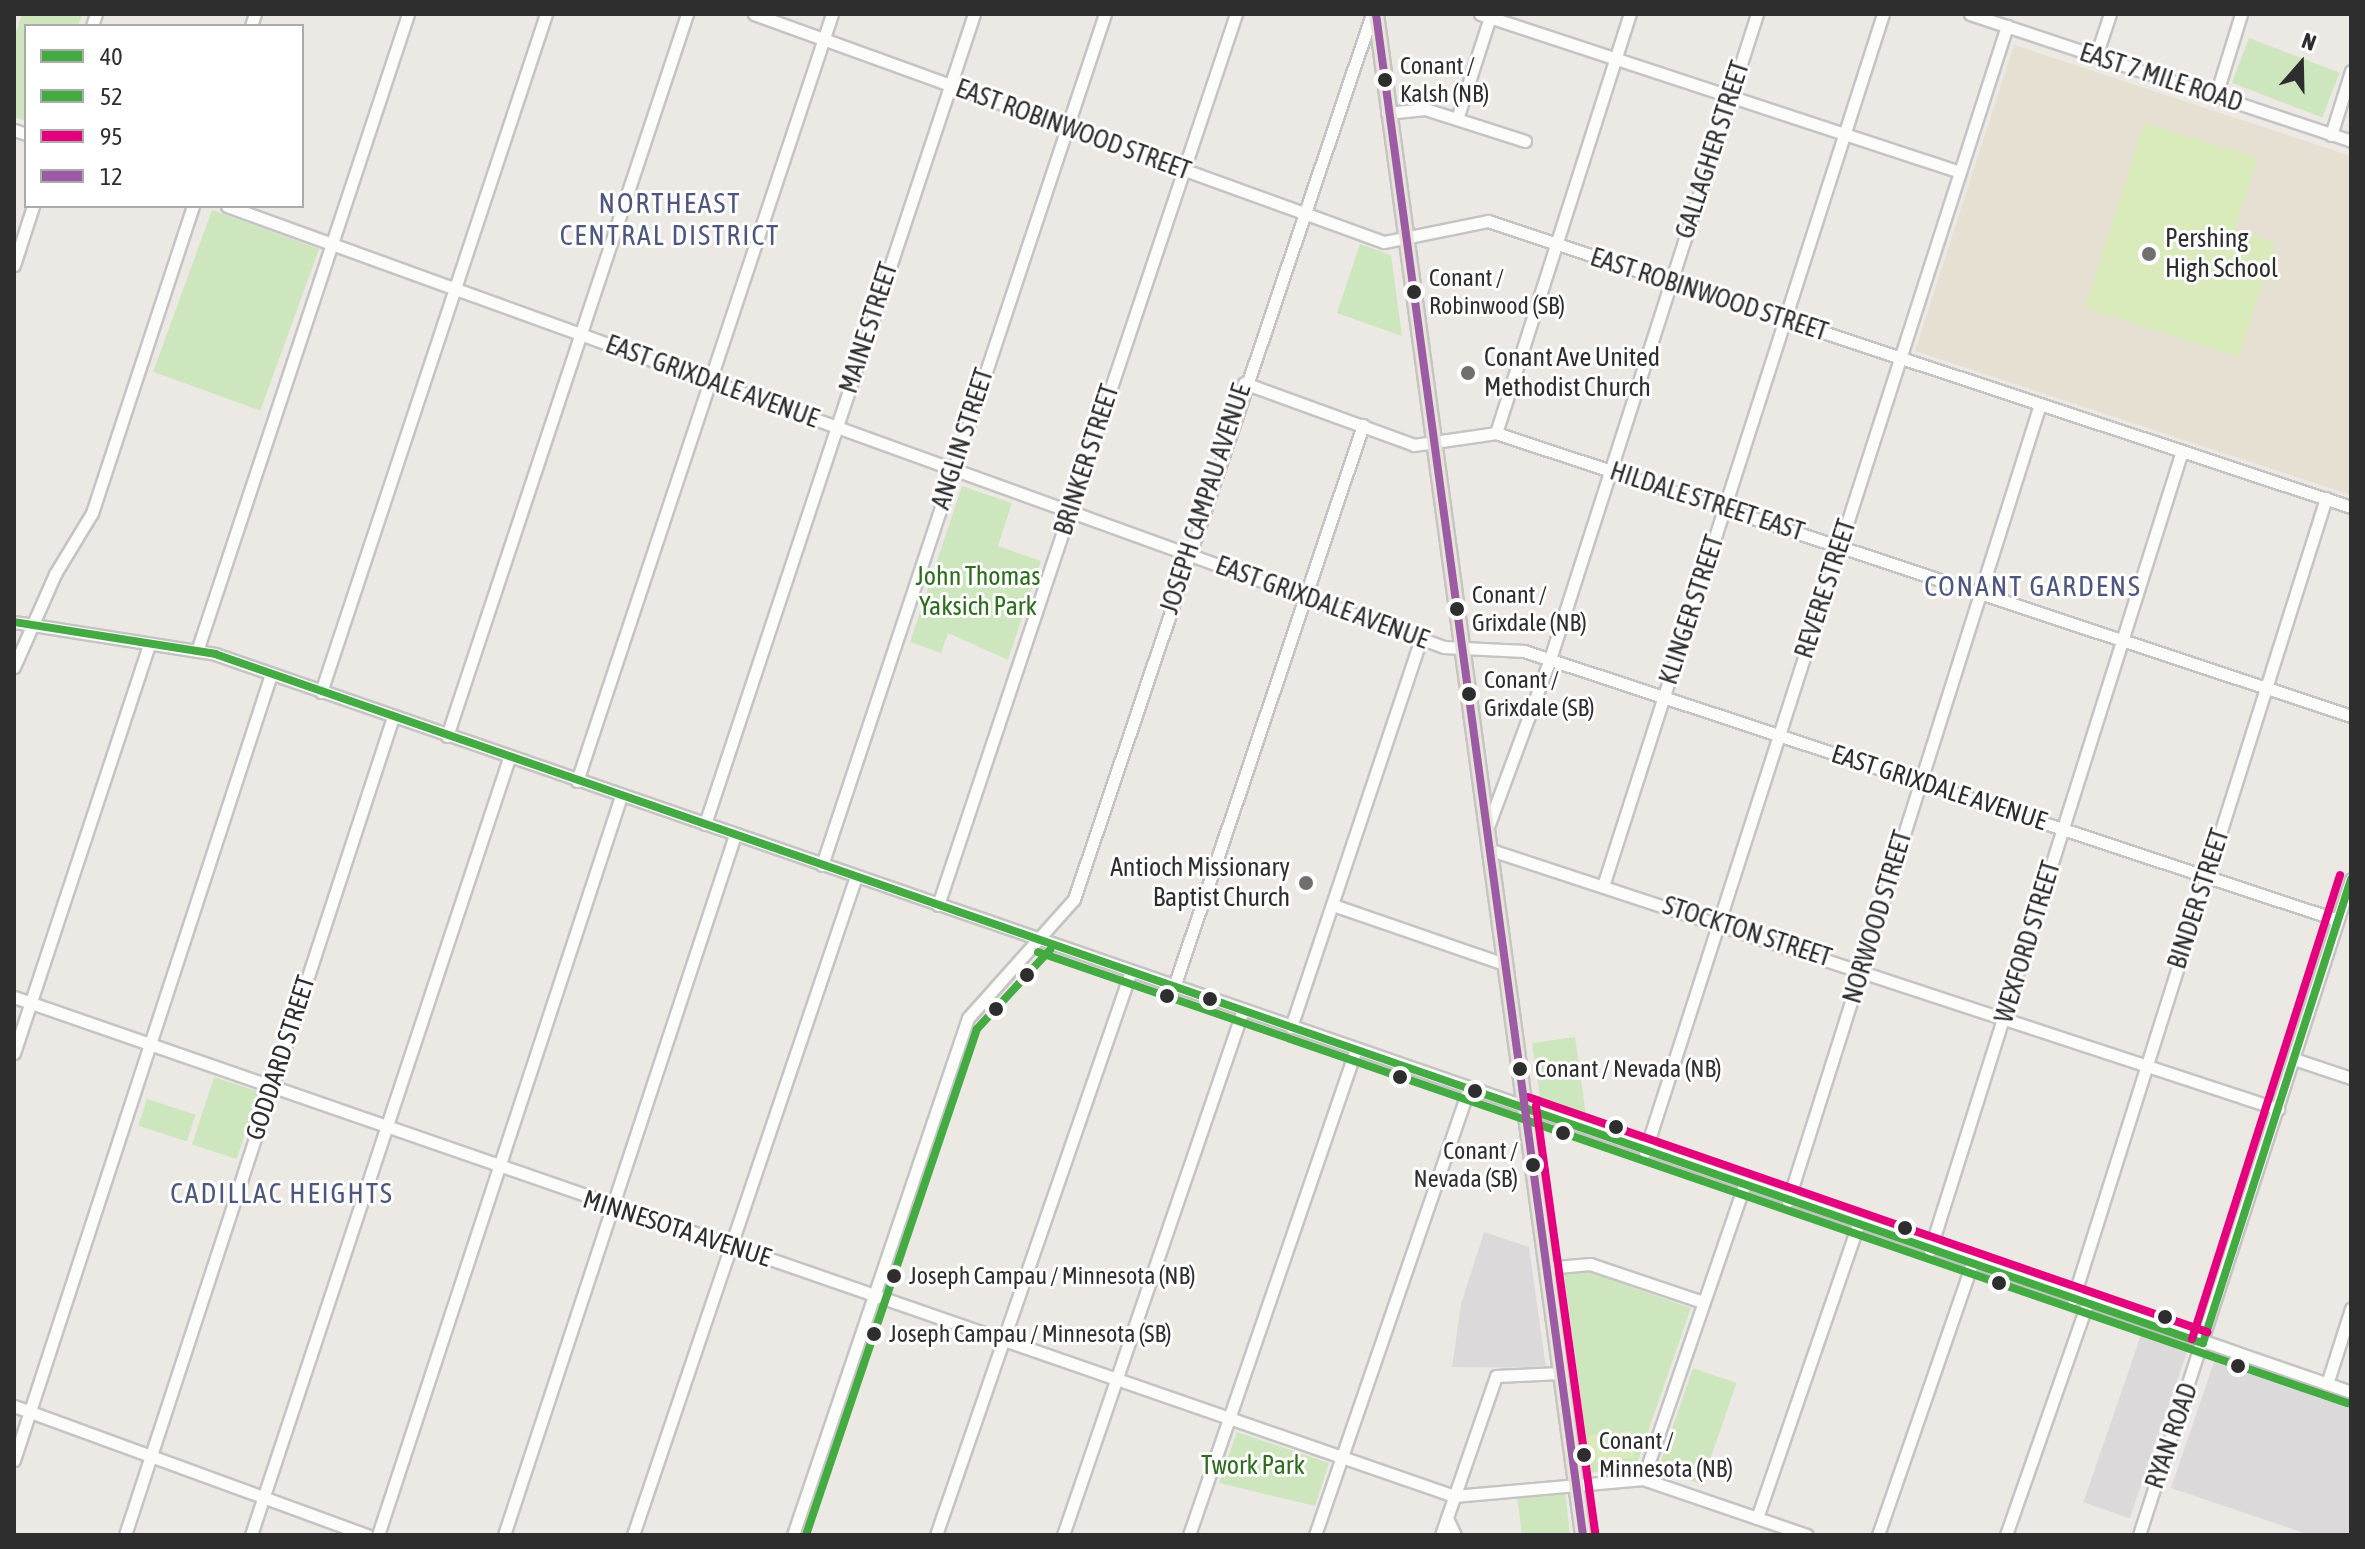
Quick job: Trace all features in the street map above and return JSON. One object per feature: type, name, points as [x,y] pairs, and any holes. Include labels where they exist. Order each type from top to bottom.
[{"type":"main road","points":[[1374,14],[1583,1535]]},
{"type":"street","points":[[197,651],[408,14]]},
{"type":"street","points":[[321,692],[546,14]]},
{"type":"street","points":[[447,736],[687,14]]},
{"type":"street","name":"EAST ROBINWOOD STREET","points":[[754,14],[1384,242],[1474,219],[2351,507]]},
{"type":"street","points":[[577,781],[832,14]]},
{"type":"street","name":"MAINE STREET","points":[[705,824],[974,14]]},
{"type":"street","name":"ANGLIN STREET","points":[[822,865],[1105,14]]},
{"type":"street","name":"BRINKER STREET","points":[[938,905],[1236,14]]},
{"type":"street","name":"JOSEPH CAMPAU AVENUE","points":[[793,1535],[966,1023],[1013,964],[1042,941],[1074,899],[1301,212],[1374,14]]},
{"type":"street","points":[[1496,433],[1630,14]]},
{"type":"street","name":"GALLAGHER STREET","points":[[1486,832],[1550,659],[1757,14]]},
{"type":"street","name":"KLINGER STREET","points":[[1603,886],[1883,14]]},
{"type":"street","points":[[2096,56],[2110,14]]},
{"type":"street","points":[[2216,95],[2241,14]]},
{"type":"street","points":[[1457,119],[1487,15],[1960,172]]},
{"type":"street","name":"EAST 7 MILE ROAD","points":[[1976,15],[2351,141]]},
{"type":"street","name":"REVERE STREET","points":[[1645,1152],[2007,26]]},
{"type":"street","points":[[2331,135],[2351,71]]},
{"type":"street","points":[[1387,113],[1425,109],[1525,141]]},
{"type":"street","points":[[14,265],[32,208]]},
{"type":"street","points":[[14,667],[30,625],[92,513],[192,208]]},
{"type":"street","name":"EAST GRIXDALE AVENUE","points":[[233,208],[1421,638],[1460,649],[1504,645],[1550,659],[2338,920]]},
{"type":"street","name":"HILDALE STREET EAST","points":[[1244,383],[1362,425],[1432,445],[1496,433],[2351,716]]},
{"type":"street","name":"NORWOOD STREET","points":[[1788,1201],[2040,404]]},
{"type":"street","points":[[1174,987],[1362,425]]},
{"type":"street","name":"WEXFORD STREET","points":[[1930,1250],[2182,451]]},
{"type":"street","name":"BINDER STREET","points":[[2073,1299],[2326,498]]},
{"type":"street","points":[[14,622],[197,651],[271,674],[1469,1088],[1645,1152],[2351,1392]]},
{"type":"street","points":[[1291,1027],[1421,638]]},
{"type":"street","points":[[14,1053],[149,644]]},
{"type":"street","points":[[14,1460],[271,674]]},
{"type":"street","name":"GODDARD STREET","points":[[125,1535],[393,717]]},
{"type":"street","points":[[251,1535],[509,758]]},
{"type":"street","points":[[378,1535],[621,796]]},
{"type":"street","points":[[504,1535],[735,835]]},
{"type":"street","name":"STOCKTON STREET","points":[[1488,849],[1861,969],[2278,1109]]},
{"type":"street","points":[[633,1535],[856,876]]},
{"type":"street","name":"RYAN ROAD","points":[[2139,1535],[2351,879]]},
{"type":"street","points":[[1333,905],[1504,964]]},
{"type":"street","points":[[936,1535],[1131,971]]},
{"type":"street","name":"MINNESOTA AVENUE","points":[[14,997],[386,1125],[499,1170],[731,1246],[1454,1496]]},
{"type":"street","points":[[1063,1535],[1243,1010]]},
{"type":"street","points":[[1189,1535],[1356,1049]]},
{"type":"street","points":[[2294,1059],[2351,1078]]},
{"type":"street","points":[[1315,1535],[1469,1088]]},
{"type":"street","points":[[1643,1479],[1744,1186]]},
{"type":"street","points":[[1757,1518],[1858,1225]]},
{"type":"street","points":[[1546,1268],[1590,1264],[1703,1302]]},
{"type":"street","points":[[1878,1535],[1972,1264]]},
{"type":"street","points":[[2006,1535],[2087,1304]]},
{"type":"street","points":[[2327,1384],[2351,1309]]},
{"type":"street","points":[[1441,1535],[1496,1376],[1561,1373]]},
{"type":"street","points":[[14,1406],[265,1493],[367,1535]]},
{"type":"street","points":[[1454,1496],[1643,1479],[1807,1535]]},
{"type":"street","points":[[1447,1518],[1455,1535]]},
{"type":"shaded area","name":"Pershing High School","points":[[2014,45],[2351,156],[2351,495],[1915,351]]},
{"type":"shaded area","points":[[1484,1232],[1529,1247],[1546,1368],[1452,1367],[1461,1304]]},
{"type":"shaded area","points":[[2141,1335],[2187,1351],[2130,1518],[2083,1502]]},
{"type":"shaded area","points":[[2214,1362],[2351,1407],[2351,1535],[2310,1535],[2171,1488]]},
{"type":"green space","points":[[22,14],[82,14],[79,24],[24,24],[24,120],[14,117],[14,39]]},
{"type":"green space","points":[[2249,38],[2340,73],[2322,118],[2232,83]]},
{"type":"green space","points":[[2144,123],[2258,158],[2235,229],[2275,243],[2239,357],[2085,308]]},
{"type":"green space","points":[[212,210],[319,249],[260,411],[153,372]]},
{"type":"green space","points":[[1360,244],[1391,255],[1402,336],[1337,313]]},
{"type":"green space","name":"John Thomas Yaksich Park","points":[[962,486],[1012,503],[998,546],[1041,561],[1008,660],[948,633],[941,653],[910,642]]},
{"type":"green space","points":[[1575,1037],[1586,1115],[1540,1097],[1532,1043]]},
{"type":"green space","points":[[214,1077],[259,1092],[237,1159],[192,1145]]},
{"type":"green space","points":[[147,1099],[196,1115],[187,1141],[138,1126]]},
{"type":"green space","points":[[1588,1272],[1691,1308],[1636,1466],[1591,1473],[1564,1274]]},
{"type":"green space","points":[[1693,1368],[1736,1383],[1702,1484],[1658,1469]]},
{"type":"green space","points":[[1632,1431],[1635,1458],[1591,1462],[1588,1436]]},
{"type":"green space","name":"Twork Park","points":[[1237,1432],[1329,1463],[1315,1506],[1219,1483]]},
{"type":"green space","points":[[1565,1490],[1570,1535],[1522,1535],[1517,1496]]},
{"type":"transit line","name":"12","points":[[1376,14],[1583,1535]]},
{"type":"transit line","name":"40","points":[[14,622],[215,654],[2203,1343]]},
{"type":"transit line","name":"95","points":[[2192,1339],[2340,875]]},
{"type":"transit line","name":"40","points":[[2203,1343],[2351,879]]},
{"type":"transit line","name":"52","points":[[806,1535],[977,1029],[1050,950]]},
{"type":"transit line","name":"52","points":[[1038,952],[2347,1403]]},
{"type":"transit line","name":"95","points":[[1528,1097],[2207,1332]]},
{"type":"transit line","name":"95","points":[[1536,1106],[1595,1533]]},
{"type":"place","name":"Conant / Kalsh (NB)","points":[[1385,80]]},
{"type":"place","name":"Pershing High School","points":[[2149,254]]},
{"type":"place","name":"Conant / Robinwood (SB)","points":[[1414,292]]},
{"type":"place","name":"Conant Ave United Methodist Church","points":[[1468,373]]},
{"type":"place","name":"Conant / Grixdale (NB)","points":[[1457,609]]},
{"type":"place","name":"Conant / Grixdale (SB)","points":[[1469,694]]},
{"type":"place","name":"Antioch Missionary Baptist Church","points":[[1306,883]]},
{"type":"place","name":"Conant / Nevada (NB)","points":[[1520,1069]]},
{"type":"place","name":"Conant / Nevada (SB)","points":[[1533,1165]]},
{"type":"place","name":"Joseph Campau / Minnesota (NB)","points":[[894,1276]]},
{"type":"place","name":"Joseph Campau / Minnesota (SB)","points":[[874,1334]]},
{"type":"place","name":"Conant / Minnesota (NB)","points":[[1584,1455]]},
{"type":"district","name":"NORTHEAST CENTRAL DISTRICT","points":[[670,219]]},
{"type":"district","name":"CONANT GARDENS","points":[[2033,586]]},
{"type":"district","name":"CADILLAC HEIGHTS","points":[[282,1193]]}]
